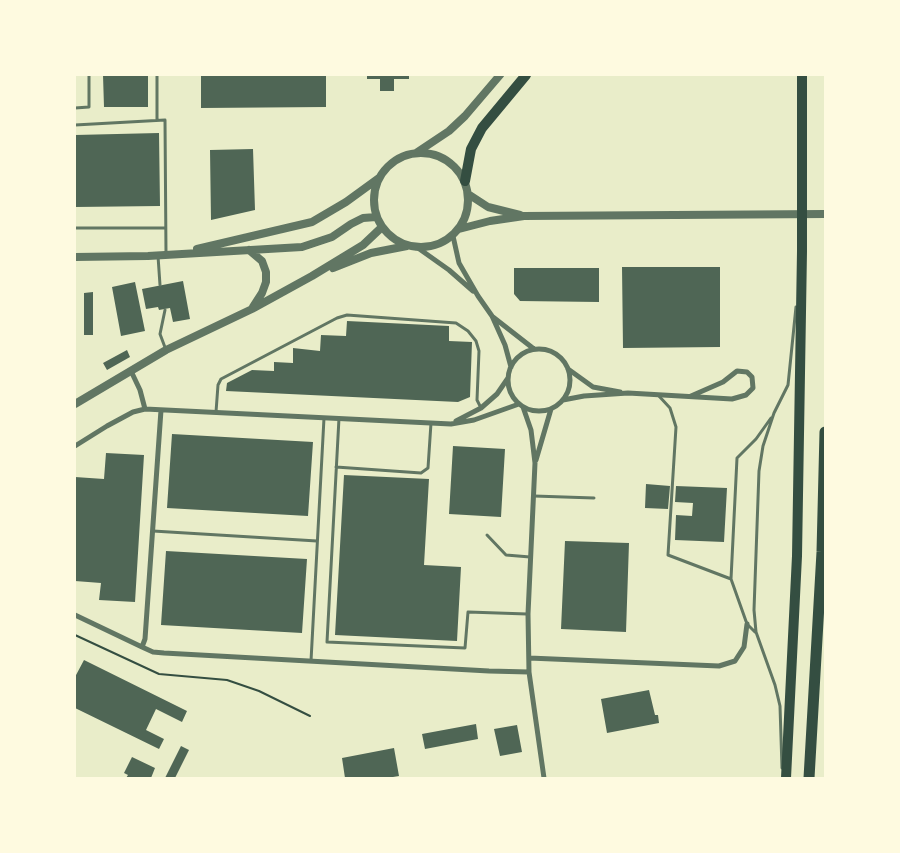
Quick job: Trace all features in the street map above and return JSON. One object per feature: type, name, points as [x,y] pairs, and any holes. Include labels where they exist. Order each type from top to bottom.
[{"type":"highway","points":[[465,182],[472,149],[482,128],[526,75]]},
{"type":"highway","points":[[786,778],[797,556],[802,251],[802,75]]},
{"type":"highway","points":[[809,778],[822,552],[825,432]]},
{"type":"street","points":[[416,153],[449,131],[465,116],[500,75]]},
{"type":"street","points":[[416,153],[431,154],[445,159],[457,168],[465,182],[468,194],[465,218],[459,229],[443,243],[431,247],[418,248],[407,246],[393,239],[376,217],[373,204],[374,190],[380,177],[389,165],[401,157],[416,153]]},
{"type":"street","points":[[180,253],[312,222],[346,202],[380,177]]},
{"type":"street","points":[[468,194],[488,207],[524,216]]},
{"type":"street","points":[[459,229],[490,221],[524,216],[825,214]]},
{"type":"street","points":[[75,257],[162,255],[302,247],[332,237],[363,218],[376,217]]},
{"type":"street","points":[[75,404],[166,350],[312,276],[363,245],[382,227]]},
{"type":"street","points":[[453,236],[458,263],[492,316],[505,346],[511,367]]},
{"type":"street","points":[[312,276],[371,253],[407,246]]},
{"type":"street","points":[[418,248],[450,270],[478,296]]},
{"type":"street","points":[[249,250],[262,261],[266,272],[266,282],[262,293],[252,308]]},
{"type":"street","points":[[492,316],[534,349]]},
{"type":"street","points":[[451,424],[481,408],[497,394],[508,378],[511,367],[517,358],[524,352],[534,349],[545,349],[555,353],[563,360],[568,369],[569,390],[563,400],[552,409],[532,410],[521,405],[512,396],[508,378]]},
{"type":"street","points":[[568,369],[594,387],[628,393],[658,395],[732,398],[746,395],[753,388],[752,377],[747,372],[737,371],[723,382],[691,396]]},
{"type":"street","points":[[131,371],[140,390],[145,409]]},
{"type":"street","points":[[563,400],[584,396],[628,393]]},
{"type":"street","points":[[75,446],[133,412],[145,409],[451,424],[474,420],[521,405]]},
{"type":"street","points":[[521,405],[531,430],[535,463],[528,614],[529,672],[544,778]]},
{"type":"street","points":[[535,463],[552,409]]},
{"type":"street","points":[[142,647],[145,639],[162,410]]},
{"type":"street","points":[[75,615],[153,652],[529,672]]},
{"type":"street","points":[[529,658],[719,666],[735,660],[744,646],[747,624]]},
{"type":"lane","points":[[75,108],[89,108],[89,75]]},
{"type":"lane","points":[[157,75],[157,120]]},
{"type":"lane","points":[[75,125],[166,120],[165,228],[160,285]]},
{"type":"lane","points":[[75,228],[165,228]]},
{"type":"lane","points":[[782,778],[780,706],[776,685],[756,632],[754,610],[759,471],[762,446],[774,413],[788,384],[802,251]]},
{"type":"lane","points":[[165,310],[160,334],[166,350]]},
{"type":"lane","points":[[216,412],[218,385],[221,379],[337,318],[347,315],[456,322],[468,331],[476,341],[479,351],[477,400],[481,408]]},
{"type":"lane","points":[[658,395],[670,408],[676,427],[668,555],[730,578]]},
{"type":"lane","points":[[756,632],[747,624],[730,578],[737,458],[756,439],[774,413]]},
{"type":"lane","points":[[311,661],[324,417]]},
{"type":"lane","points":[[339,418],[328,642],[465,648],[468,612],[528,614]]},
{"type":"lane","points":[[336,467],[421,473],[428,468],[431,422]]},
{"type":"lane","points":[[534,496],[594,498]]},
{"type":"lane","points":[[153,530],[317,541]]},
{"type":"lane","points":[[487,535],[506,555],[531,558]]},
{"type":"path","points":[[75,635],[158,674],[227,680],[259,690],[310,716]]},
{"type":"building","points":[[103,75],[148,75],[148,107],[104,107]]},
{"type":"building","points":[[201,75],[326,75],[326,107],[201,108]]},
{"type":"building","points":[[367,75],[409,75],[409,79],[394,79],[394,91],[380,91],[380,79],[367,79]]},
{"type":"building","points":[[159,133],[160,206],[75,207],[75,135]]},
{"type":"building","points":[[253,149],[255,210],[211,220],[210,150]]},
{"type":"building","points":[[622,267],[720,267],[720,347],[623,348]]},
{"type":"building","points":[[514,268],[599,268],[599,302],[520,301],[514,294]]},
{"type":"building","points":[[183,281],[190,319],[173,322],[170,308],[159,310],[158,307],[146,309],[142,289]]},
{"type":"building","points":[[135,282],[145,331],[121,336],[112,287]]},
{"type":"building","points":[[93,292],[93,335],[84,335],[84,293]]},
{"type":"building","points":[[347,321],[449,326],[449,341],[472,342],[470,397],[458,402],[226,391],[227,383],[252,370],[274,371],[274,362],[293,363],[293,348],[320,351],[321,335],[346,336]]},
{"type":"building","points":[[127,350],[130,357],[107,370],[103,363]]},
{"type":"building","points":[[172,434],[313,442],[308,516],[167,508]]},
{"type":"building","points":[[453,446],[505,449],[501,517],[449,514]]},
{"type":"building","points":[[106,453],[144,455],[135,602],[99,600],[101,583],[75,581],[75,477],[104,479]]},
{"type":"building","points":[[344,475],[429,479],[424,565],[461,567],[457,641],[335,635]]},
{"type":"building","points":[[646,484],[670,486],[668,509],[645,508]]},
{"type":"building","points":[[676,486],[727,488],[724,542],[675,540],[676,515],[692,516],[693,503],[675,502]]},
{"type":"building","points":[[565,541],[629,543],[626,632],[561,629]]},
{"type":"building","points":[[166,551],[307,559],[302,633],[161,625]]},
{"type":"building","points":[[84,660],[187,711],[182,722],[156,709],[146,730],[164,739],[159,749],[75,708],[75,677]]},
{"type":"building","points":[[649,690],[655,715],[658,715],[659,723],[607,733],[601,699]]},
{"type":"building","points":[[476,724],[478,739],[425,749],[422,734]]},
{"type":"building","points":[[517,725],[522,752],[500,756],[494,729]]},
{"type":"building","points":[[181,746],[189,750],[175,778],[165,778]]},
{"type":"building","points":[[394,748],[399,776],[387,778],[345,778],[342,758]]},
{"type":"building","points":[[132,757],[155,768],[151,778],[126,778],[128,775],[124,773]]}]
